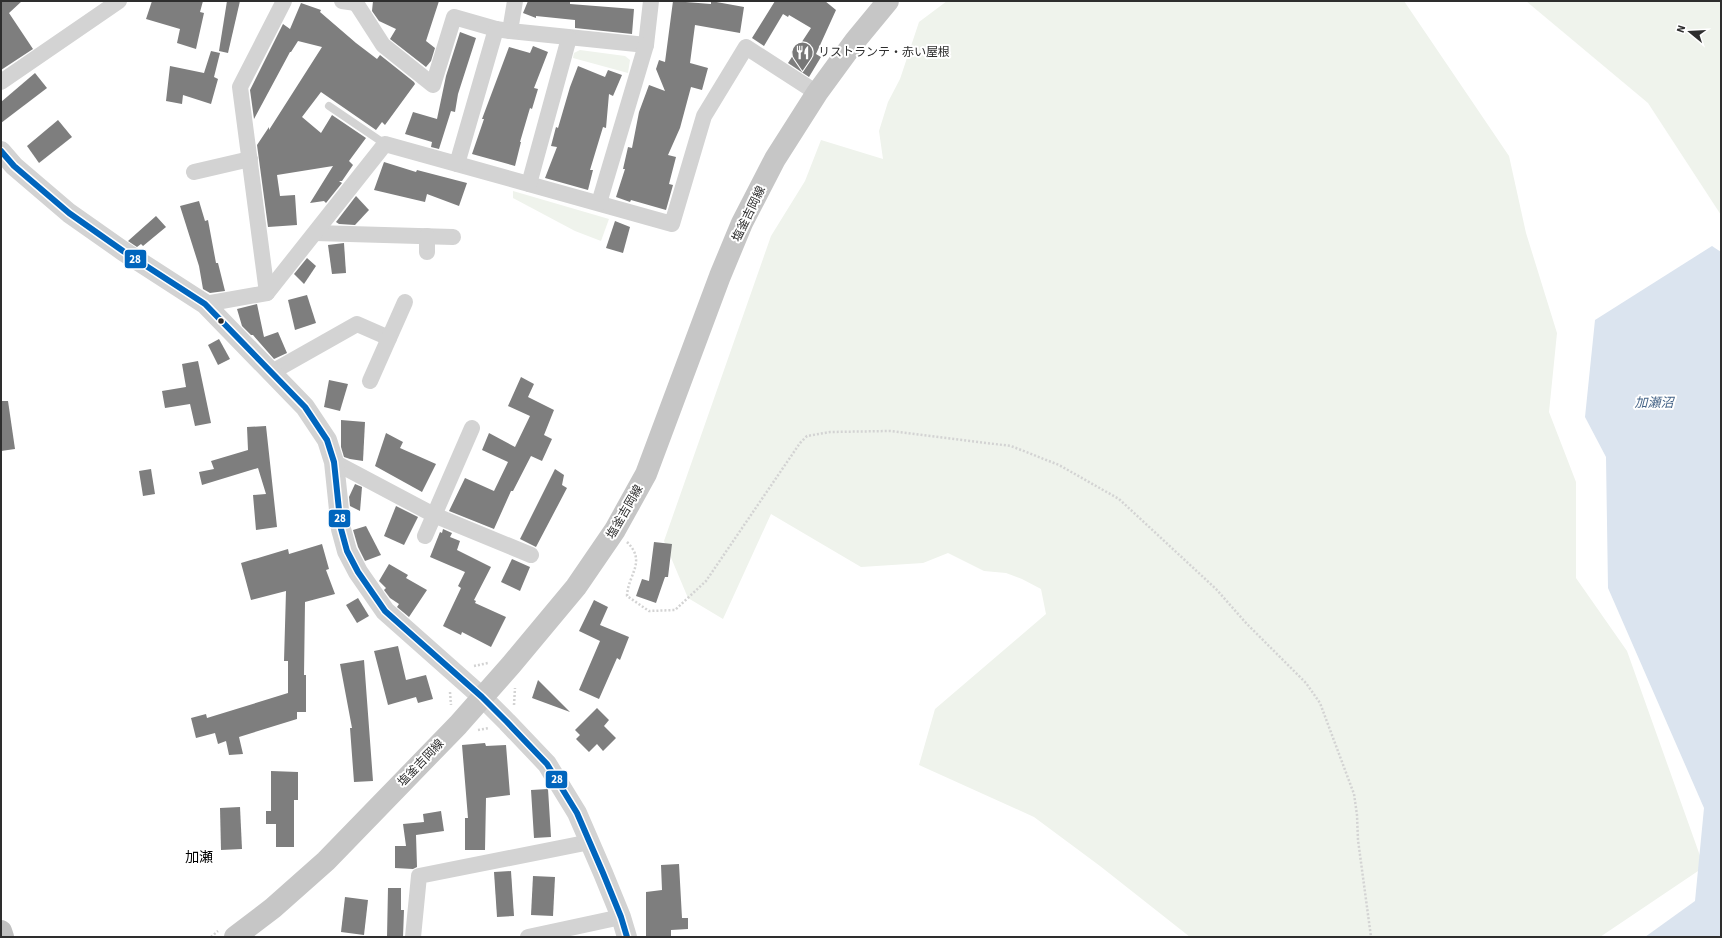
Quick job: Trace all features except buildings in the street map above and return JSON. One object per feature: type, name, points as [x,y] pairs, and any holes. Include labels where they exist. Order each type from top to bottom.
[{"type":"highway","points":[[1,931],[3,937]]},
{"type":"main road","name":"塩釜吉岡線","points":[[235,937],[273,908],[326,861],[458,725],[511,665],[576,587],[615,530],[633,500],[652,461],[720,276],[742,223],[775,159],[817,93],[855,41],[888,1]]},
{"type":"street","points":[[1,82],[119,1]]},
{"type":"street","points":[[267,293],[240,88],[284,1]]},
{"type":"street","points":[[457,164],[514,1]]},
{"type":"street","points":[[599,203],[646,46],[651,1]]},
{"type":"street","points":[[351,2],[383,45],[433,85],[454,17],[503,30],[646,46]]},
{"type":"street","points":[[529,184],[569,38]]},
{"type":"street","points":[[205,304],[267,293],[385,144],[672,224],[704,116],[746,47],[817,93]]},
{"type":"street","points":[[1,151],[14,166],[70,213],[123,251],[205,304],[305,407],[327,440],[334,462],[340,528],[347,551],[358,572],[385,611],[482,697],[546,764],[577,813],[621,917],[626,937]]},
{"type":"street","points":[[194,172],[250,158]]},
{"type":"street","points":[[315,233],[427,244],[453,237]]},
{"type":"street","points":[[370,381],[405,302]]},
{"type":"street","points":[[272,372],[357,324],[389,338]]},
{"type":"street","points":[[425,536],[472,428]]},
{"type":"street","points":[[334,462],[434,515],[531,555]]},
{"type":"street","points":[[414,937],[419,876],[590,842]]},
{"type":"street","points":[[528,937],[621,917]]},
{"type":"lane","points":[[329,106],[385,144]]},
{"type":"path","points":[[615,530],[634,549],[636,558],[636,568],[627,590],[627,596],[649,611],[675,610],[706,581],[800,443],[807,436],[830,432],[890,432],[921,434],[1012,446],[1059,465],[1119,499],[1216,589],[1246,623],[1306,683],[1320,703],[1354,794],[1358,840],[1371,937]]},
{"type":"path","points":[[471,667],[494,661]]},
{"type":"path","points":[[515,686],[514,706],[518,711]]},
{"type":"path","points":[[450,688],[451,708]]},
{"type":"path","points":[[474,730],[493,727]]},
{"type":"shaded area","points":[[947,1],[1404,1],[1509,156],[1526,233],[1557,333],[1549,412],[1576,482],[1576,578],[1627,651],[1704,867],[1600,937],[1190,937],[1100,866],[1034,817],[919,765],[935,709],[1046,614],[1041,589],[1006,573],[984,571],[948,553],[923,563],[861,567],[771,514],[723,619],[688,598],[664,541],[771,236],[805,181],[821,140],[883,159],[879,131],[888,102],[900,79],[919,22]]},
{"type":"shaded area","points":[[1526,1],[1721,1],[1721,215],[1648,103]]},
{"type":"shaded area","points":[[580,50],[625,56],[630,60],[628,73],[573,58],[574,53]]},
{"type":"shaded area","points":[[513,191],[609,219],[601,241],[575,231],[513,198]]},
{"type":"water","name":"加瀬沼","points":[[1712,246],[1721,252],[1721,937],[1645,937],[1695,901],[1704,808],[1608,588],[1606,457],[1585,417],[1595,320]]},
{"type":"transit line","name":"28","points":[[1,151],[14,166],[69,213],[123,251],[205,304],[305,407],[327,440],[334,462],[341,529],[347,551],[358,572],[385,611],[482,697],[547,764],[577,813],[621,917],[627,937]]},
{"type":"place","name":"リストランテ・赤い屋根","points":[[803,72]]},
{"type":"district","name":"加瀬","points":[[199,858]]}]
